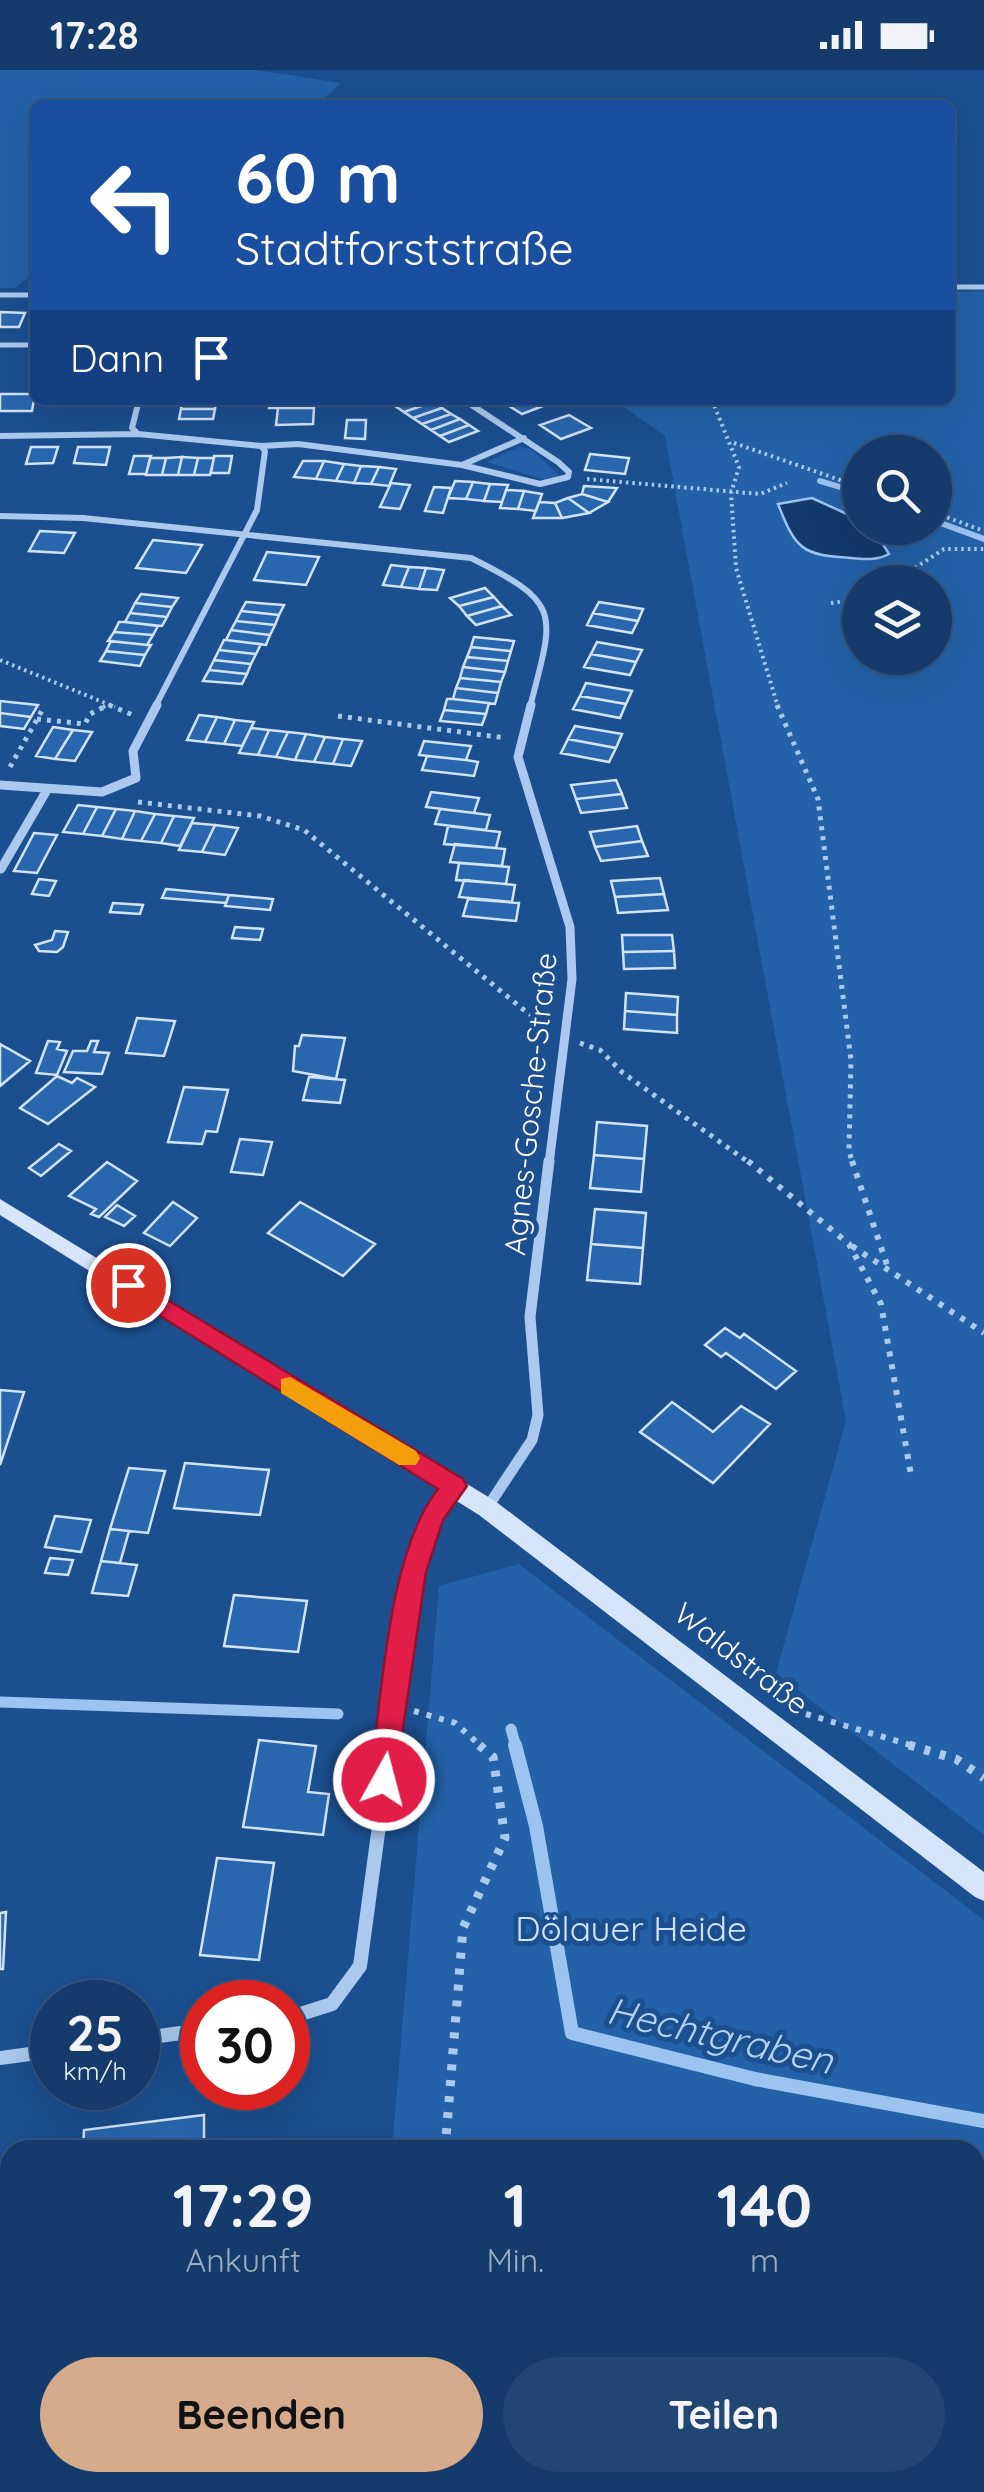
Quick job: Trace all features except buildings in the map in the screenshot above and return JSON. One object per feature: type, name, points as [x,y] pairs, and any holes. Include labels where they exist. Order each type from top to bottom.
[{"type":"main road","name":"Waldstraße","points":[[0,1206],[487,1508],[984,1888]]},
{"type":"street","points":[[955,287],[984,287]]},
{"type":"street","points":[[0,295],[30,295]]},
{"type":"street","points":[[0,345],[30,345]]},
{"type":"street","points":[[138,405],[132,428],[138,434]]},
{"type":"street","points":[[0,436],[138,434],[238,440],[262,446],[298,444],[462,465],[540,484],[568,477],[570,472],[558,462],[472,405]]},
{"type":"street","points":[[462,465],[524,438]]},
{"type":"street","points":[[0,785],[102,792],[136,778],[133,751],[257,510],[265,451],[262,446]]},
{"type":"street","name":"Agnes-Gosche-Straße","points":[[0,516],[83,518],[447,553],[493,566],[523,584],[540,601],[550,628],[520,740],[522,778],[570,928],[574,955],[530,1317],[538,1415],[532,1440],[487,1508]]},
{"type":"street","points":[[1,869],[47,790]]},
{"type":"street","points":[[310,2015],[323,2013],[345,1991],[360,1966],[393,1705],[420,1546],[432,1515],[454,1486]]},
{"type":"street","points":[[0,2058],[30,2054]]},
{"type":"path","points":[[714,405],[739,468],[731,493],[736,568],[770,688],[818,799],[834,902],[850,1060],[848,1151],[886,1265]]},
{"type":"path","points":[[732,442],[780,463],[842,482]]},
{"type":"path","points":[[568,477],[760,494],[788,483]]},
{"type":"path","points":[[952,519],[984,531]]},
{"type":"path","points":[[919,565],[925,556],[953,545],[984,549]]},
{"type":"path","points":[[832,602],[842,601]]},
{"type":"path","points":[[0,660],[148,721]]},
{"type":"path","points":[[37,719],[85,724],[90,714],[108,705]]},
{"type":"path","points":[[9,768],[44,707]]},
{"type":"path","points":[[338,716],[520,740]]},
{"type":"path","points":[[102,792],[111,798],[260,816],[304,830],[542,1025],[600,1050],[623,1074],[774,1180],[849,1244],[984,1333]]},
{"type":"path","points":[[849,1244],[881,1304],[911,1476]]},
{"type":"path","points":[[393,1705],[455,1723],[492,1757],[503,1805],[505,1838],[463,1928],[459,2020],[446,2140]]},
{"type":"path","points":[[788,1709],[956,1758],[984,1778]]},
{"type":"green space","points":[[0,70],[257,70],[341,83],[323,100],[30,100],[30,276],[15,288],[0,288]]},
{"type":"green space","points":[[984,291],[984,1835],[776,1673],[846,1421],[665,436],[621,405],[955,405],[955,292]]},
{"type":"green space","points":[[519,447],[531,449],[559,475],[545,480],[487,462]]},
{"type":"green space","name":"Dölauer Heide","points":[[519,1564],[984,1920],[984,2140],[393,2140],[439,1586]]},
{"type":"shaded area","points":[[812,498],[842,512],[842,545],[883,545],[889,554],[871,559],[811,552],[796,541],[778,504]]},
{"type":"waterway","points":[[820,481],[842,488]]},
{"type":"waterway","points":[[952,527],[984,539]]},
{"type":"waterway","name":"Hechtgraben","points":[[0,1702],[338,1714]]},
{"type":"waterway","name":"Hechtgraben","points":[[511,1729],[516,1747]]},
{"type":"waterway","name":"Hechtgraben","points":[[515,1745],[536,1826],[572,2033],[755,2079],[984,2121]]},
{"type":"slow traffic","points":[[290,1386],[407,1458]]},
{"type":"route","points":[[128,1285],[454,1486],[432,1515],[420,1546],[384,1780]]}]
